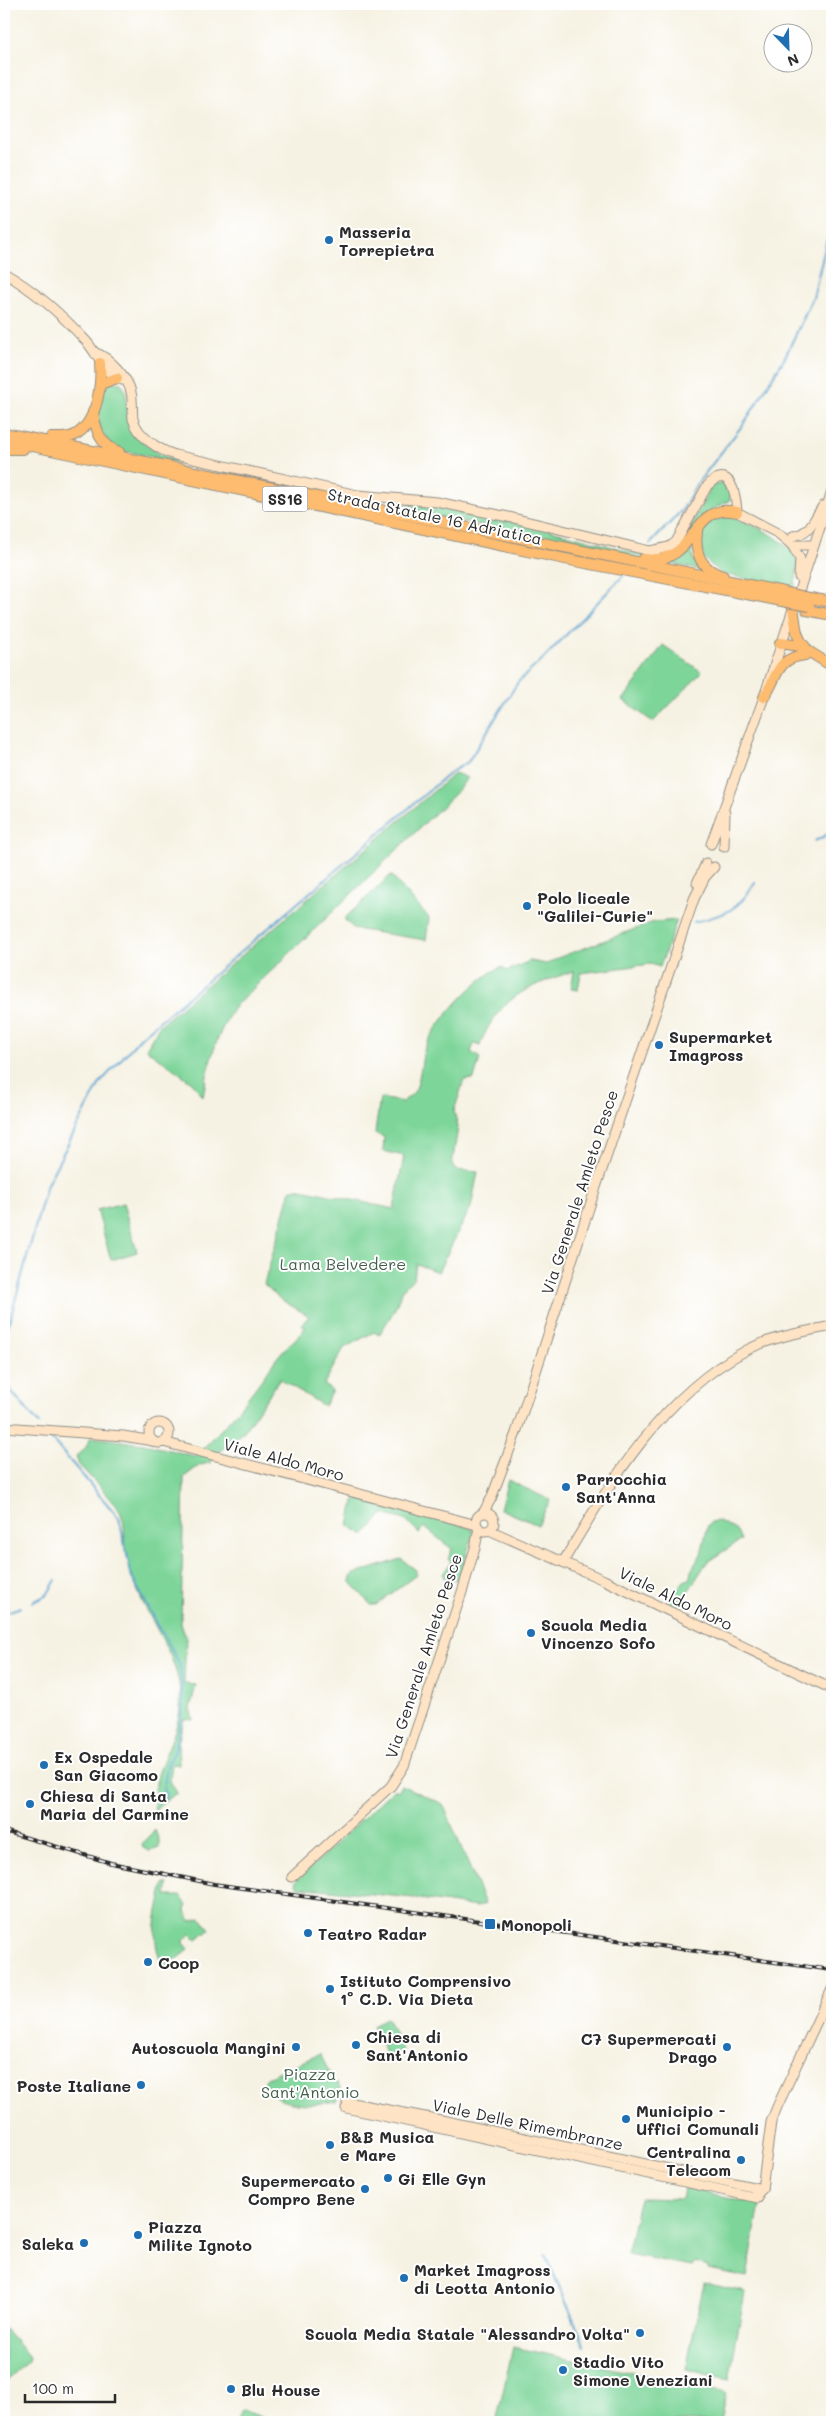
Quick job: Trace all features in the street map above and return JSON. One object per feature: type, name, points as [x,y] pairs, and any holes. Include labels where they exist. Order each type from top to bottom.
[{"type":"highway","points":[[25,437],[62,438],[74,436],[84,428],[93,412],[100,384],[100,363]]},
{"type":"highway","points":[[100,384],[122,380]]},
{"type":"highway","points":[[93,412],[95,427],[101,440],[111,448],[142,460]]},
{"type":"highway","name":"Strada Statale 16 Adriatica","points":[[4,433],[494,534],[810,602],[832,611]]},
{"type":"highway","name":"Strada Statale 16 Adriatica","points":[[4,440],[565,559],[747,594],[783,597]]},
{"type":"highway","points":[[4,449],[46,449]]},
{"type":"highway","points":[[494,534],[517,535],[638,558],[659,560],[673,556],[683,548],[709,515],[720,510],[737,512]]},
{"type":"highway","points":[[697,528],[696,552],[704,566],[713,572],[783,597]]},
{"type":"highway","name":"Strada Statale 16 Adriatica","points":[[810,602],[832,601]]},
{"type":"highway","points":[[810,602],[832,616]]},
{"type":"highway","points":[[792,605],[796,633],[806,652],[832,666]]},
{"type":"highway","points":[[780,643],[796,654],[806,652]]},
{"type":"highway","points":[[764,697],[785,661],[806,652]]},
{"type":"street","points":[[4,273],[36,294],[96,353],[107,360],[131,392],[134,422],[148,440],[160,450],[358,495],[437,502],[650,551],[669,548],[676,542],[707,486],[713,480],[722,479],[734,487],[737,512],[792,540],[814,545]]},
{"type":"street","points":[[96,353],[100,363],[122,380]]},
{"type":"street","points":[[792,540],[809,529],[831,493]]},
{"type":"street","points":[[711,844],[764,697],[792,605],[831,493]]},
{"type":"street","points":[[792,540],[800,559],[800,585]]},
{"type":"street","points":[[724,847],[727,803]]},
{"type":"street","points":[[694,899],[699,876],[706,863]]},
{"type":"street","points":[[694,899],[704,877],[714,867]]},
{"type":"street","name":"Via Generale Amleto Pesce","points":[[482,1514],[493,1494],[516,1433],[594,1193],[694,899]]},
{"type":"street","points":[[564,1562],[589,1519],[648,1434],[687,1392],[745,1351],[785,1336],[832,1326]]},
{"type":"street","points":[[4,1427],[123,1436],[164,1442],[168,1438],[169,1432],[166,1426],[161,1423],[155,1424],[135,1435],[123,1436]]},
{"type":"street","points":[[150,1428],[149,1436],[152,1441]]},
{"type":"street","name":"Viale Aldo Moro","points":[[169,1432],[192,1451]]},
{"type":"street","name":"Viale Aldo Moro","points":[[164,1442],[192,1451],[459,1519],[507,1536],[832,1689]]},
{"type":"street","name":"Via Generale Amleto Pesce","points":[[493,1494],[494,1519]]},
{"type":"street","points":[[489,1513],[494,1519],[494,1526],[483,1528],[477,1519],[482,1514],[489,1513]]},
{"type":"street","name":"Viale Aldo Moro","points":[[459,1519],[482,1514]]},
{"type":"street","name":"Viale Aldo Moro","points":[[494,1519],[507,1536]]},
{"type":"street","name":"Via Generale Amleto Pesce","points":[[292,1878],[391,1786],[404,1766],[483,1528]]},
{"type":"street","name":"Viale Delle Rimembranze","points":[[346,2105],[760,2194],[772,2122],[777,2107],[832,1989]]},
{"type":"green space","points":[[113,382],[121,383],[125,389],[128,418],[135,432],[159,454],[268,482],[119,450],[109,445],[97,420],[104,387]]},
{"type":"green space","points":[[720,483],[730,488],[730,500],[703,515],[685,544],[673,554],[659,559],[642,558],[401,509],[407,505],[414,504],[439,507],[540,527],[635,553],[656,556],[673,551],[681,544],[711,487]]},
{"type":"green space","points":[[722,516],[740,520],[763,530],[774,536],[791,550],[797,564],[794,588],[722,574],[702,557],[701,543],[705,527],[714,519]]},
{"type":"green space","points":[[691,549],[694,561],[700,570],[673,564]]},
{"type":"green space","points":[[663,645],[702,672],[653,722],[623,700]]},
{"type":"green space","points":[[455,773],[467,778],[456,793],[236,1005],[218,1037],[203,1097],[193,1083],[146,1049],[159,1026]]},
{"type":"green space","points":[[391,875],[429,918],[426,940],[354,929],[344,919]]},
{"type":"green space","name":"Lama Belvedere","points":[[677,920],[660,967],[651,964],[581,973],[578,990],[571,989],[574,971],[529,988],[506,1004],[496,1015],[480,1045],[474,1044],[471,1052],[480,1058],[474,1079],[464,1080],[454,1111],[458,1127],[452,1165],[455,1170],[478,1172],[471,1207],[438,1272],[416,1264],[414,1278],[403,1289],[394,1311],[379,1335],[374,1332],[344,1348],[324,1384],[332,1391],[324,1406],[280,1379],[244,1431],[212,1458],[210,1463],[200,1465],[184,1477],[181,1624],[186,1638],[184,1684],[196,1685],[190,1708],[193,1720],[184,1719],[178,1743],[179,1765],[172,1764],[170,1781],[177,1793],[164,1801],[155,1811],[155,1785],[180,1709],[180,1691],[177,1674],[171,1657],[139,1594],[133,1578],[125,1546],[124,1524],[121,1514],[109,1497],[79,1465],[76,1457],[85,1449],[91,1437],[144,1444],[195,1456],[238,1410],[279,1355],[302,1332],[305,1328],[302,1324],[309,1316],[280,1299],[264,1284],[291,1190],[297,1188],[394,1209],[404,1156],[383,1151],[384,1137],[375,1133],[380,1098],[402,1102],[414,1092],[418,1084],[425,1048],[430,1038],[447,1014],[470,989],[493,971],[503,967],[507,971],[530,961],[547,964],[560,957],[654,922]]},
{"type":"green space","points":[[123,1203],[137,1252],[111,1260],[97,1210]]},
{"type":"green space","points":[[508,1480],[550,1500],[538,1525],[500,1509]]},
{"type":"green space","points":[[358,1499],[473,1529],[459,1578],[452,1580],[453,1572],[448,1579],[444,1578],[443,1574],[451,1562],[448,1559],[452,1549],[424,1527],[419,1533],[406,1520],[383,1514],[365,1535],[349,1526],[354,1501]]},
{"type":"green space","points":[[719,1521],[737,1531],[741,1540],[707,1562],[676,1610],[666,1606],[673,1597],[678,1596],[677,1590],[684,1581],[689,1579],[691,1571],[701,1554],[708,1525],[711,1522]]},
{"type":"green space","points":[[401,1559],[416,1570],[416,1575],[376,1605],[371,1605],[350,1581],[352,1575]]},
{"type":"green space","points":[[401,1785],[443,1804],[485,1904],[477,1907],[414,1898],[298,1887],[295,1882],[394,1789],[398,1791]]},
{"type":"green space","points":[[155,1830],[159,1841],[159,1848],[150,1851],[143,1848],[142,1845]]},
{"type":"green space","points":[[164,1884],[168,1884],[166,1896],[181,1896],[187,1906],[185,1909],[191,1921],[201,1918],[210,1929],[197,1940],[191,1934],[184,1940],[189,1949],[164,1969],[159,1958],[156,1927]]},
{"type":"green space","points":[[387,2018],[403,2050],[388,2057],[372,2025]]},
{"type":"green space","name":"Piazza Sant'Antonio","points":[[320,2054],[334,2082],[338,2083],[340,2089],[336,2101],[316,2104],[297,2103],[278,2098],[262,2087],[267,2077]]},
{"type":"green space","points":[[684,2188],[760,2204],[747,2277],[708,2269],[708,2266],[695,2262],[692,2266],[627,2254],[640,2198],[682,2199]]},
{"type":"green space","points":[[704,2283],[745,2292],[729,2380],[686,2369]]},
{"type":"green space","points":[[4,2328],[29,2357],[28,2361],[4,2383]]},
{"type":"green space","name":"Stadio Vito Simone Veneziani","points":[[513,2347],[726,2393],[720,2422],[496,2422]]},
{"type":"green space","points":[[241,2410],[274,2422],[236,2422]]},
{"type":"waterway","points":[[650,544],[683,509],[696,485],[745,422],[784,359],[813,298],[832,218]]},
{"type":"waterway","points":[[4,1333],[11,1316],[47,1184],[100,1083],[141,1037],[451,772],[468,762],[518,682],[543,659],[623,576]]},
{"type":"waterway","points":[[815,841],[832,832]]},
{"type":"waterway","points":[[694,922],[714,917],[737,906],[755,882]]},
{"type":"waterway","points":[[4,1383],[39,1424]]},
{"type":"waterway","points":[[48,1435],[119,1518],[132,1578],[180,1665],[183,1704],[175,1751],[168,1763],[163,1790],[166,1794],[164,1799]]},
{"type":"waterway","points":[[33,1602],[47,1595],[56,1580]]},
{"type":"waterway","points":[[4,1613],[21,1607]]},
{"type":"waterway","points":[[545,2254],[585,2346]]},
{"type":"railway","points":[[4,1831],[111,1863],[214,1884],[832,1970]]},
{"type":"place","name":"Masseria Torrepietra","points":[[329,240]]},
{"type":"place","name":"Polo liceale \"Galilei-Curie\"","points":[[527,906]]},
{"type":"place","name":"Supermarket Imagross","points":[[659,1045]]},
{"type":"place","name":"Parrocchia Sant'Anna","points":[[566,1487]]},
{"type":"place","name":"Scuola Media Vincenzo Sofo","points":[[531,1633]]},
{"type":"place","name":"Ex Ospedale San Giacomo","points":[[44,1765]]},
{"type":"place","name":"Chiesa di Santa Maria del Carmine","points":[[30,1804]]},
{"type":"place","name":"Monopoli","points":[[490,1924]]},
{"type":"place","name":"Teatro Radar","points":[[308,1933]]},
{"type":"place","name":"Coop","points":[[148,1962]]},
{"type":"place","name":"Istituto Comprensivo 1° C.D. Via Dieta","points":[[330,1989]]},
{"type":"place","name":"Chiesa di Sant'Antonio","points":[[356,2045]]},
{"type":"place","name":"Autoscuola Mangini","points":[[296,2047]]},
{"type":"place","name":"C7 Supermercati Drago","points":[[727,2047]]},
{"type":"place","name":"Poste Italiane","points":[[141,2085]]},
{"type":"place","name":"Municipio - Uffici Comunali","points":[[626,2119]]},
{"type":"place","name":"B&B Musica e Mare","points":[[330,2145]]},
{"type":"place","name":"Centralina Telecom","points":[[741,2160]]},
{"type":"place","name":"Gi Elle Gyn","points":[[388,2178]]},
{"type":"place","name":"Supermercato Compro Bene","points":[[365,2189]]},
{"type":"place","name":"Piazza Milite Ignoto","points":[[138,2235]]},
{"type":"place","name":"Saleka","points":[[84,2243]]},
{"type":"place","name":"Market Imagross di Leotta Antonio","points":[[404,2278]]},
{"type":"place","name":"Scuola Media Statale \"Alessandro Volta\"","points":[[640,2333]]},
{"type":"place","name":"Stadio Vito Simone Veneziani","points":[[563,2370]]},
{"type":"place","name":"Blu House","points":[[231,2389]]}]
